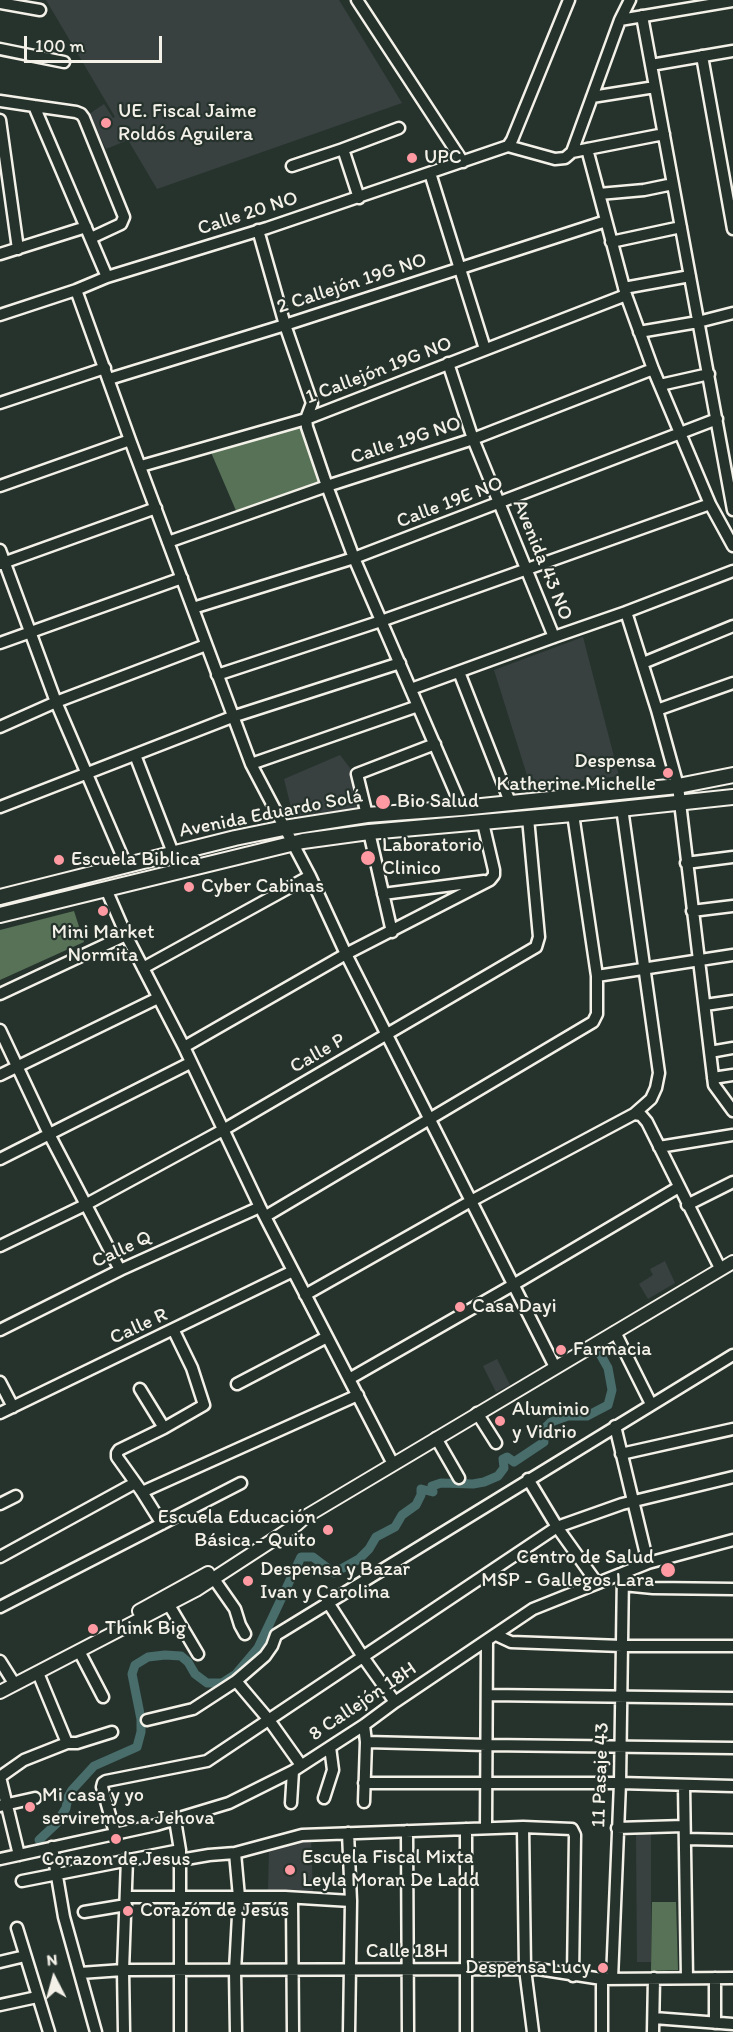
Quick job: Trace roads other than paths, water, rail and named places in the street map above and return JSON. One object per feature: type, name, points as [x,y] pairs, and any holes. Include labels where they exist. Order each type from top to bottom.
[{"type":"main road","name":"Avenida Eduardo Solá","points":[[0,897],[173,853],[284,828],[367,815],[462,808],[678,786],[733,775]]},
{"type":"main road","name":"Avenida Eduardo Solá","points":[[0,915],[291,843],[369,832],[483,823],[733,797]]},
{"type":"street","points":[[357,0],[463,162]]},
{"type":"street","points":[[569,0],[508,146],[555,159],[565,158],[572,152],[664,134]]},
{"type":"street","points":[[572,152],[620,20],[630,0]]},
{"type":"street","points":[[620,20],[733,1]]},
{"type":"street","points":[[0,3],[40,10]]},
{"type":"street","points":[[642,16],[733,510]]},
{"type":"street","points":[[0,49],[64,62]]},
{"type":"street","points":[[651,65],[733,51]]},
{"type":"street","points":[[702,56],[733,229]]},
{"type":"street","points":[[592,97],[655,87]]},
{"type":"street","points":[[0,101],[76,112],[84,118],[124,217],[121,224],[91,238]]},
{"type":"street","points":[[34,106],[107,277]]},
{"type":"street","points":[[0,120],[18,249]]},
{"type":"street","points":[[292,166],[399,128]]},
{"type":"street","name":"Calle 20 NO","points":[[0,315],[76,290],[107,277],[358,198],[508,146]]},
{"type":"street","points":[[343,149],[358,198]]},
{"type":"street","points":[[587,149],[611,242],[639,332],[710,504],[733,546]]},
{"type":"street","points":[[430,173],[485,349]]},
{"type":"street","points":[[599,194],[673,184]]},
{"type":"street","name":"2 Callejón 19G NO","points":[[109,379],[285,325],[606,221]]},
{"type":"street","points":[[0,255],[86,227]]},
{"type":"street","points":[[611,242],[681,227]]},
{"type":"street","points":[[258,230],[285,325],[312,403],[306,418],[306,427],[354,558],[462,808]]},
{"type":"street","name":"1 Callejón 19G NO","points":[[141,466],[306,418],[485,349],[625,291],[690,276]]},
{"type":"street","points":[[76,290],[129,440],[141,466],[251,764],[310,876],[346,954],[555,1367]]},
{"type":"street","points":[[639,332],[698,322],[733,313]]},
{"type":"street","name":"Avenida 43 NO","points":[[448,363],[473,439],[554,637]]},
{"type":"street","points":[[0,403],[105,368]]},
{"type":"street","name":"Calle 19G NO","points":[[168,542],[327,486],[473,439],[653,369]]},
{"type":"street","points":[[660,385],[709,374]]},
{"type":"street","name":"Calle 19E NO","points":[[193,608],[354,558],[717,420]]},
{"type":"street","points":[[0,486],[129,440]]},
{"type":"street","points":[[217,675],[381,621],[710,504]]},
{"type":"street","points":[[2,563],[156,508]]},
{"type":"street","points":[[0,550],[2,563],[56,702],[126,865]]},
{"type":"street","points":[[411,689],[733,571]]},
{"type":"street","points":[[0,642],[182,578]]},
{"type":"street","points":[[626,612],[678,786],[713,1078],[715,1089],[733,1111]]},
{"type":"street","points":[[643,663],[733,626]]},
{"type":"street","points":[[0,727],[56,702],[206,645]]},
{"type":"street","points":[[0,807],[232,717],[400,663]]},
{"type":"street","points":[[459,672],[510,802]]},
{"type":"street","points":[[657,710],[733,683]]},
{"type":"street","points":[[251,764],[418,706]]},
{"type":"street","points":[[367,815],[357,774],[435,744]]},
{"type":"street","points":[[135,755],[173,853]]},
{"type":"street","points":[[305,1295],[471,1201],[634,1114],[651,1099],[659,1073],[622,808]]},
{"type":"street","points":[[573,814],[597,976],[733,955]]},
{"type":"street","name":"Calle P","points":[[0,1246],[85,1205],[223,1130],[536,947],[539,937],[528,818]]},
{"type":"street","points":[[184,1047],[346,954],[489,880],[494,875],[494,870],[483,823]]},
{"type":"street","points":[[369,832],[392,932]]},
{"type":"street","points":[[686,863],[733,857]]},
{"type":"street","points":[[143,968],[310,876]]},
{"type":"street","points":[[383,894],[489,880]]},
{"type":"street","points":[[106,889],[126,935],[184,1047],[263,1212],[393,1464]]},
{"type":"street","points":[[692,911],[733,906]]},
{"type":"street","points":[[0,994],[126,935]]},
{"type":"street","name":"Calle Q","points":[[0,1330],[120,1270],[263,1212],[430,1120],[593,1022],[597,1014],[597,976]]},
{"type":"street","points":[[0,1075],[158,998]]},
{"type":"street","points":[[705,1005],[733,1001]]},
{"type":"street","points":[[0,1030],[49,1134],[120,1270]]},
{"type":"street","points":[[710,1052],[733,1048]]},
{"type":"street","points":[[0,1159],[190,1063]]},
{"type":"street","points":[[713,1078],[733,1075]]},
{"type":"street","points":[[634,1114],[641,1115],[647,1122],[720,1268]]},
{"type":"street","points":[[659,1147],[733,1135]]},
{"type":"street","points":[[687,1205],[733,1182]]},
{"type":"street","points":[[349,1378],[513,1285],[679,1186]]},
{"type":"street","points":[[0,1692],[79,1651],[292,1521],[304,1517],[733,1262]]},
{"type":"street","name":"Calle R","points":[[0,1413],[174,1331],[293,1271]]},
{"type":"street","points":[[162,1524],[117,1457],[117,1453],[204,1405],[192,1368],[174,1331]]},
{"type":"street","points":[[615,1332],[651,1404]]},
{"type":"street","points":[[237,1384],[327,1337]]},
{"type":"street","points":[[147,1720],[193,1709],[236,1681],[265,1656],[276,1635],[327,1601],[733,1355]]},
{"type":"street","points":[[0,1382],[13,1407]]},
{"type":"street","points":[[140,1389],[164,1428]]},
{"type":"street","points":[[0,1557],[139,1487],[358,1395]]},
{"type":"street","points":[[477,1413],[496,1443]]},
{"type":"street","points":[[615,1426],[648,1563]]},
{"type":"street","points":[[621,1454],[733,1429]]},
{"type":"street","points":[[436,1438],[459,1478]]},
{"type":"street","points":[[115,1833],[103,1783],[207,1761],[557,1527],[633,1501],[733,1477]]},
{"type":"street","points":[[528,1479],[557,1527],[597,1583]]},
{"type":"street","points":[[0,1607],[242,1483]]},
{"type":"street","points":[[0,1504],[16,1496]]},
{"type":"street","points":[[0,1686],[124,1623],[169,1605],[296,1525],[304,1517]]},
{"type":"street","name":"8 Callejón 18H","points":[[0,1859],[175,1820],[229,1803],[297,1768],[330,1747],[533,1609],[648,1563],[733,1540]]},
{"type":"street","name":"11 Pasaje 43","points":[[602,2032],[620,1783],[623,1573]]},
{"type":"street","points":[[213,1579],[235,1609],[245,1634]]},
{"type":"street","points":[[623,1585],[653,1588],[733,1589]]},
{"type":"street","points":[[327,1601],[395,1702]]},
{"type":"street","points":[[169,1605],[198,1654]]},
{"type":"street","points":[[486,1828],[487,1695],[491,1638],[511,1642],[622,1646],[733,1646]]},
{"type":"street","points":[[79,1651],[103,1697]]},
{"type":"street","points":[[0,1660],[12,1680]]},
{"type":"street","points":[[38,1673],[67,1743]]},
{"type":"street","points":[[236,1681],[269,1720],[297,1768],[291,1803]]},
{"type":"street","points":[[487,1695],[733,1698]]},
{"type":"street","points":[[364,1725],[366,1742],[364,1802]]},
{"type":"street","points":[[19,1855],[4,1805],[2,1774],[24,1760],[67,1743],[77,1743],[112,1732]]},
{"type":"street","points":[[366,1742],[733,1748]]},
{"type":"street","points":[[324,1798],[333,1770],[330,1747]]},
{"type":"street","points":[[364,1783],[620,1783],[733,1786]]},
{"type":"street","points":[[684,1785],[687,1978]]},
{"type":"street","points":[[4,1805],[35,1798]]},
{"type":"street","points":[[175,1820],[180,1855],[180,2032]]},
{"type":"street","points":[[617,1828],[684,1826]]},
{"type":"street","points":[[523,1827],[525,1969],[533,2032]]},
{"type":"street","points":[[22,1881],[127,1860],[235,1853],[302,1835],[523,1827],[572,1829],[575,1835],[573,1976]]},
{"type":"street","points":[[466,1829],[466,2032]]},
{"type":"street","points":[[407,1831],[408,2032]]},
{"type":"street","points":[[348,1833],[351,1900],[349,2032]]},
{"type":"street","points":[[685,1839],[733,1840]]},
{"type":"street","points":[[52,1847],[64,1917],[96,2032]]},
{"type":"street","points":[[235,1853],[239,1898],[235,1971],[236,2032]]},
{"type":"street","points":[[124,2032],[123,1970],[127,1860]]},
{"type":"street","points":[[84,1912],[126,1901],[180,1898],[351,1900]]},
{"type":"street","points":[[292,1898],[293,2032]]},
{"type":"street","points":[[17,1929],[49,2032]]},
{"type":"street","points":[[0,1962],[25,1956]]},
{"type":"street","name":"Calle 18H","points":[[80,1973],[123,1970],[538,1969],[573,1976],[607,1979],[733,1978]]},
{"type":"street","points":[[653,2032],[654,1978]]},
{"type":"street","points":[[715,1978],[715,2023]]},
{"type":"street","points":[[0,2005],[37,1996]]},
{"type":"street","points":[[654,2018],[733,2024]]},
{"type":"waterway","points":[[39,1840],[56,1824],[66,1808],[72,1790],[94,1766],[137,1747],[141,1732],[141,1719],[132,1674],[135,1665],[148,1657],[181,1656],[188,1662],[195,1674],[207,1683],[222,1683],[236,1674],[258,1648],[301,1557],[313,1557],[334,1573],[359,1559],[376,1537],[395,1527],[402,1515],[416,1505],[421,1489],[433,1492],[432,1486],[441,1483],[473,1484],[498,1476],[504,1468],[503,1459],[507,1457],[514,1462],[544,1442],[542,1431],[551,1422],[568,1416],[587,1416],[608,1405],[612,1390],[608,1368],[599,1352]]},
{"type":"place","name":"UE. Fiscal Jaime Roldós Aguilera","points":[[106,123]]},
{"type":"place","name":"UPC","points":[[412,158]]},
{"type":"place","name":"Despensa Katherine Michelle","points":[[668,773]]},
{"type":"place","name":"Bio Salud","points":[[383,802]]},
{"type":"place","name":"Laboratorio Clinico","points":[[368,858]]},
{"type":"place","name":"Escuela Biblica","points":[[59,860]]},
{"type":"place","name":"Cyber Cabinas","points":[[189,887]]},
{"type":"place","name":"Mini Market Normita","points":[[103,911]]},
{"type":"place","name":"Casa Dayi","points":[[460,1307]]},
{"type":"place","name":"Farmacia","points":[[561,1350]]},
{"type":"place","name":"Aluminio y Vidrio","points":[[500,1421]]},
{"type":"place","name":"Escuela Educación Básica - Quito","points":[[328,1530]]},
{"type":"place","name":"Centro de Salud MSP - Gallegos Lara","points":[[668,1570]]},
{"type":"place","name":"Despensa y Bazar Ivan y Carolina","points":[[248,1581]]},
{"type":"place","name":"Think Big","points":[[93,1629]]},
{"type":"place","name":"Mi casa y yo serviremos a Jehova","points":[[30,1807]]},
{"type":"place","name":"Corazon de Jesus","points":[[116,1839]]},
{"type":"place","name":"Escuela Fiscal Mixta Leyla Moran De Ladd","points":[[290,1870]]},
{"type":"place","name":"Corazón de Jesús","points":[[128,1911]]},
{"type":"place","name":"Despensa Lucy","points":[[603,1968]]}]
